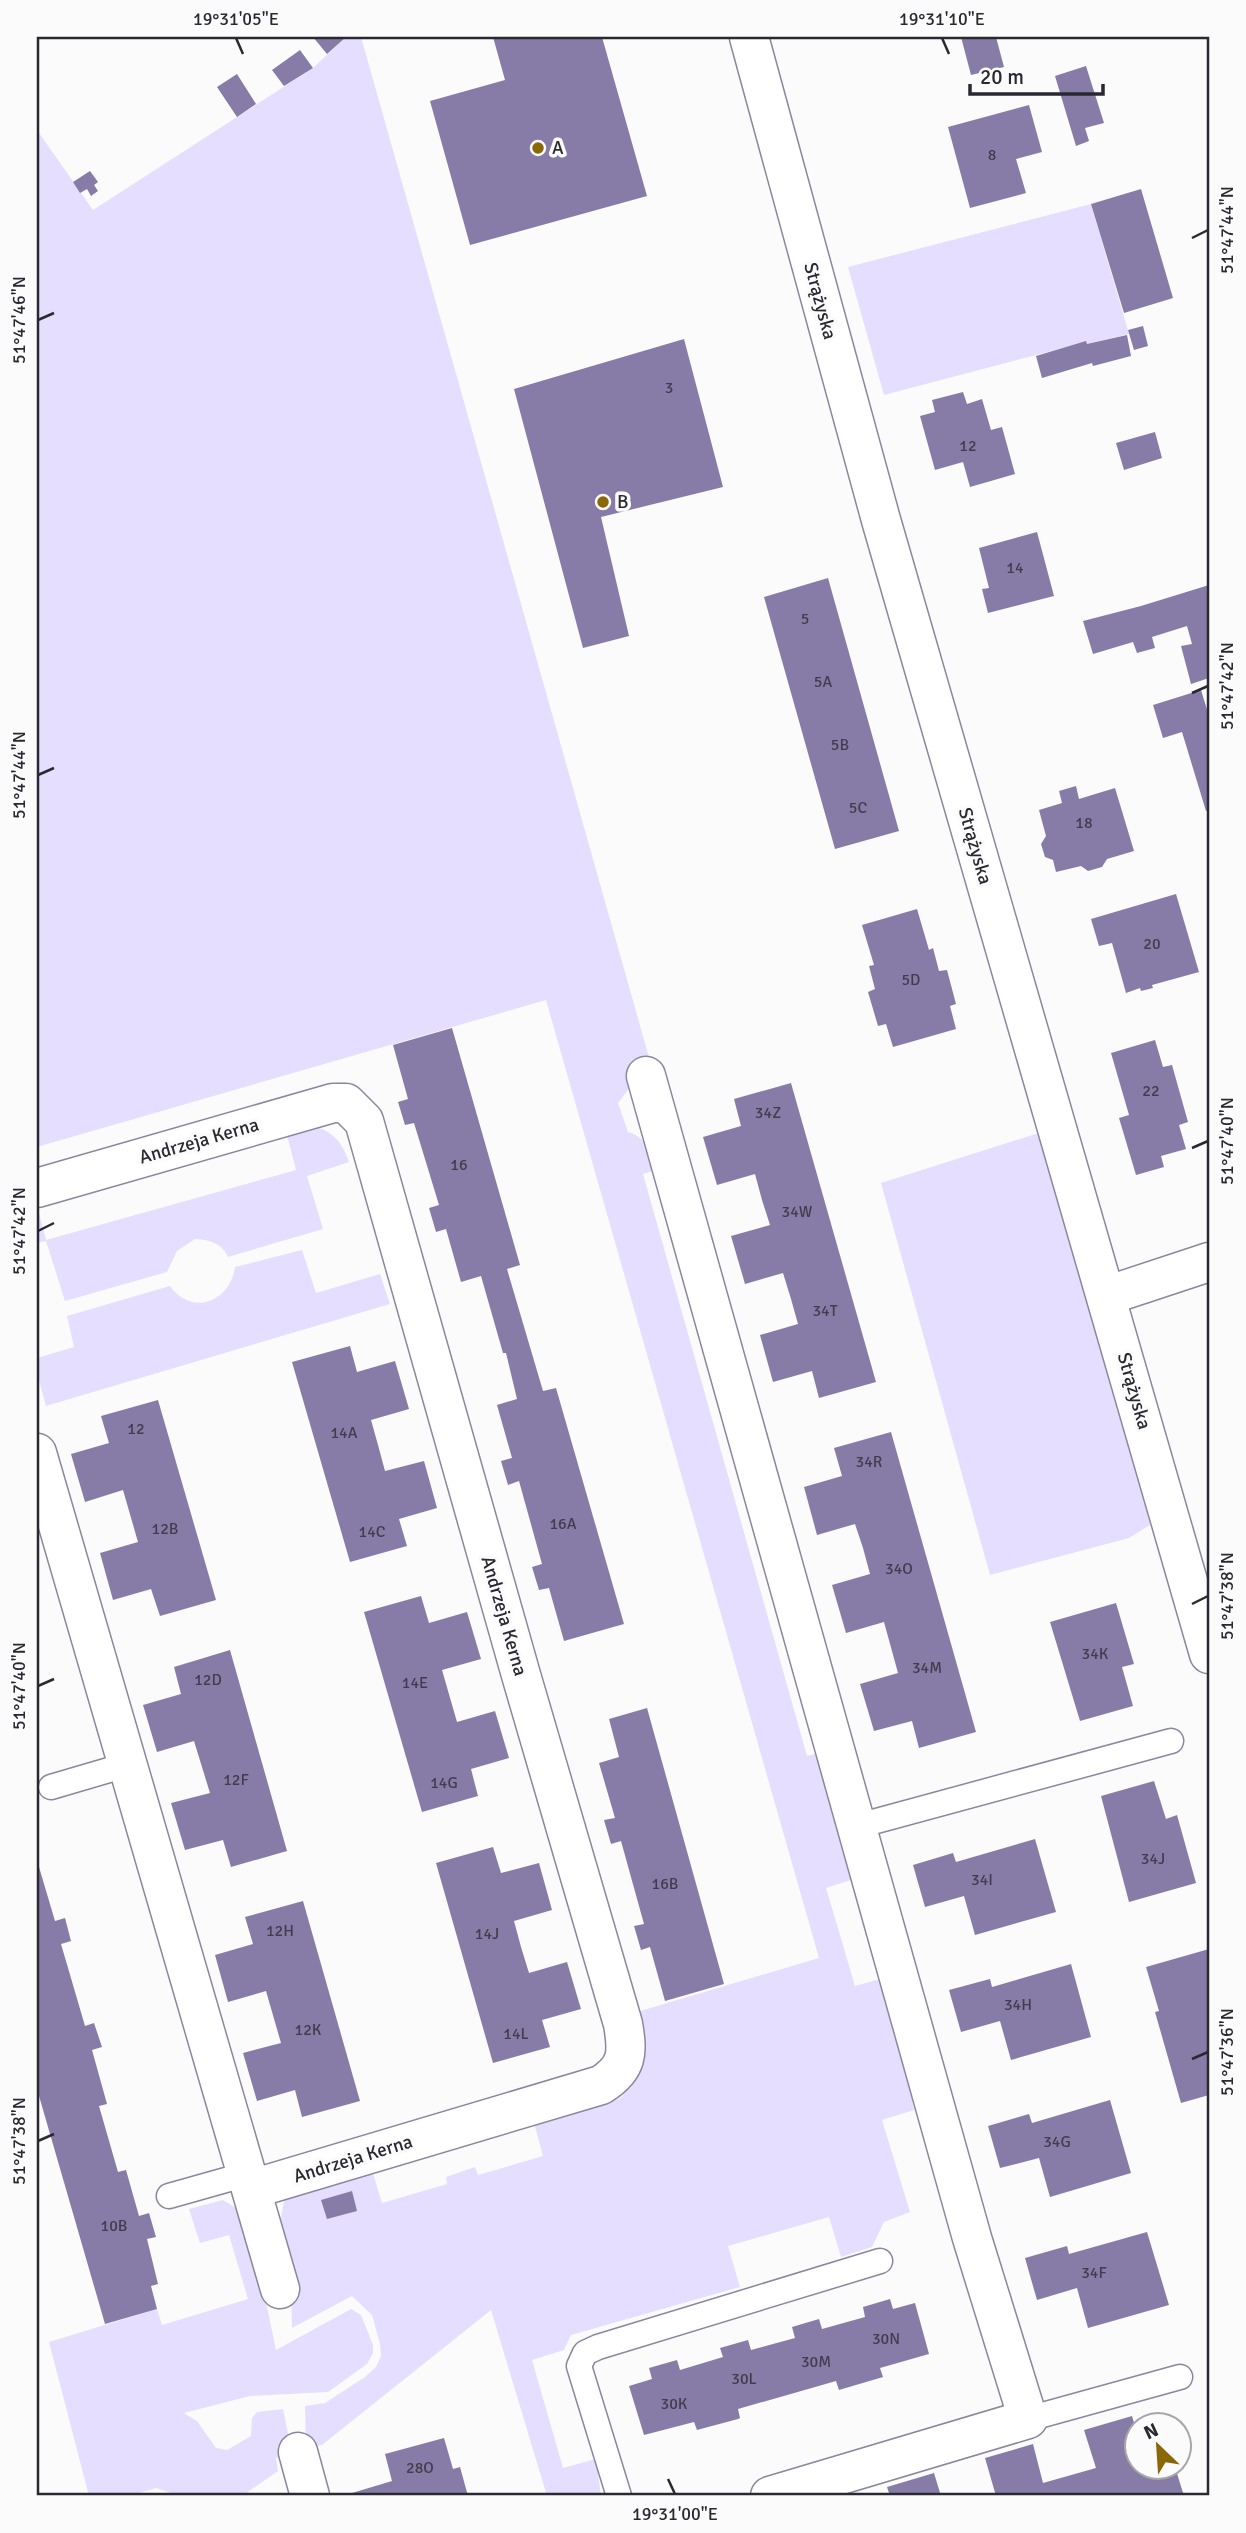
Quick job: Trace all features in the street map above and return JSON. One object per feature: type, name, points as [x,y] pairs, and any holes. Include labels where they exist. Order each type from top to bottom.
[{"type":"street","name":"Strążyska","points":[[749,37],[881,520],[1209,1654]]},
{"type":"street","points":[[646,1076],[972,2238],[1028,2419],[813,2491],[770,2496]]},
{"type":"street","name":"Andrzeja Kerna","points":[[37,1188],[333,1102],[346,1103],[364,1121],[623,2024],[627,2049],[623,2065],[614,2077],[601,2085],[249,2181]]},
{"type":"street","points":[[1106,1296],[1209,1262]]},
{"type":"street","points":[[37,1453],[280,2289]]},
{"type":"street","points":[[298,2452],[310,2496]]},
{"type":"lane","points":[[858,1826],[1171,1741]]},
{"type":"lane","points":[[51,1787],[127,1765]]},
{"type":"lane","points":[[169,2196],[249,2181]]},
{"type":"lane","points":[[619,2496],[579,2367],[585,2353],[610,2343],[880,2261]]},
{"type":"lane","points":[[1028,2419],[1180,2377]]},
{"type":"shaded area","points":[[346,37],[361,37],[650,1061],[618,1103],[628,1132],[644,1142],[659,1169],[643,1174],[807,1756],[823,1752],[857,1878],[826,1888],[855,1986],[887,1977],[914,2110],[882,2120],[910,2212],[884,2222],[872,2247],[841,2257],[829,2217],[728,2246],[740,2287],[571,2335],[564,2350],[532,2360],[563,2468],[596,2459],[601,2496],[547,2496],[491,2310],[322,2445],[306,2449],[305,2406],[325,2403],[365,2377],[376,2367],[381,2356],[380,2344],[372,2315],[352,2296],[292,2328],[291,2290],[280,2223],[284,2201],[291,2196],[372,2170],[382,2203],[447,2184],[446,2177],[475,2167],[478,2175],[543,2156],[534,2123],[619,2099],[632,2086],[644,2058],[644,2043],[637,2012],[819,1958],[546,1000],[37,1147],[37,130],[93,210],[313,68]]},
{"type":"shaded area","points":[[1091,204],[1129,334],[1087,344],[1086,342],[884,395],[848,267]]},
{"type":"shaded area","points":[[310,1126],[330,1133],[343,1148],[349,1162],[307,1176],[323,1229],[228,1257],[215,1243],[195,1239],[177,1251],[167,1272],[65,1301],[46,1241],[37,1243],[37,1205],[46,1240],[296,1170],[286,1131]]},
{"type":"shaded area","points":[[1045,1131],[1158,1520],[1129,1538],[990,1575],[881,1183]]},
{"type":"shaded area","points":[[302,1250],[316,1293],[380,1274],[390,1304],[46,1406],[37,1373],[37,1358],[74,1347],[67,1316],[170,1286],[179,1296],[189,1301],[209,1301],[226,1289],[235,1267]]},
{"type":"shaded area","points":[[223,2200],[238,2209],[266,2302],[276,2350],[351,2309],[361,2315],[373,2345],[373,2353],[367,2364],[328,2392],[250,2396],[184,2413],[197,2421],[216,2448],[227,2450],[251,2436],[252,2418],[257,2412],[283,2409],[292,2453],[276,2458],[278,2471],[242,2496],[179,2496],[156,2488],[129,2496],[89,2496],[49,2342],[157,2309],[162,2325],[248,2299],[229,2235],[200,2243],[189,2209]]},
{"type":"building","points":[[313,37],[346,37],[327,54]]},
{"type":"building","name":"A","points":[[493,37],[602,37],[647,196],[470,245],[430,101],[505,80]]},
{"type":"building","points":[[961,37],[996,37],[1004,67],[971,75]]},
{"type":"building","points":[[300,50],[313,68],[284,86],[272,70]]},
{"type":"building","points":[[1086,66],[1104,123],[1085,128],[1089,141],[1076,146],[1055,76]]},
{"type":"building","points":[[237,74],[256,104],[237,117],[217,87]]},
{"type":"building","points":[[1029,105],[1042,152],[1016,159],[1026,193],[970,208],[948,127]]},
{"type":"building","points":[[90,171],[98,182],[94,185],[98,191],[91,196],[87,189],[80,193],[73,182]]},
{"type":"building","points":[[1141,189],[1173,298],[1124,313],[1091,204]]},
{"type":"building","points":[[1143,326],[1148,346],[1134,350],[1128,330]]},
{"type":"building","points":[[1127,335],[1131,356],[1093,366],[1092,363],[1042,378],[1036,356],[1086,341],[1087,344]]},
{"type":"building","name":"B","points":[[684,339],[723,487],[601,517],[629,636],[583,648],[514,389]]},
{"type":"building","points":[[963,392],[967,404],[982,399],[991,430],[1002,427],[1015,474],[970,487],[963,462],[935,470],[920,416],[935,412],[932,400]]},
{"type":"building","points":[[1155,432],[1162,458],[1124,470],[1116,443]]},
{"type":"building","points":[[1037,532],[1054,596],[988,613],[982,589],[989,588],[979,548]]},
{"type":"building","points":[[828,578],[899,831],[835,849],[764,597]]},
{"type":"building","points":[[1209,585],[1209,678],[1191,684],[1181,646],[1192,644],[1187,626],[1152,637],[1155,648],[1137,653],[1133,642],[1093,654],[1083,621]]},
{"type":"building","points":[[1201,690],[1209,716],[1209,810],[1206,811],[1182,732],[1163,738],[1153,705]]},
{"type":"building","points":[[1076,786],[1079,799],[1115,788],[1134,851],[1107,859],[1102,867],[1088,871],[1081,866],[1056,872],[1053,860],[1045,857],[1041,844],[1046,836],[1039,810],[1062,803],[1059,791]]},
{"type":"building","points":[[1176,894],[1199,972],[1152,985],[1153,988],[1141,991],[1140,988],[1126,993],[1112,943],[1099,946],[1091,919]]},
{"type":"building","points":[[917,909],[929,950],[933,948],[939,971],[947,970],[956,1004],[950,1006],[956,1029],[893,1047],[886,1024],[878,1026],[868,992],[875,989],[869,966],[874,965],[862,925]]},
{"type":"building","points":[[452,1028],[520,1265],[507,1269],[543,1391],[556,1388],[624,1624],[564,1641],[549,1588],[539,1590],[532,1567],[542,1564],[519,1481],[508,1485],[501,1461],[512,1458],[497,1405],[517,1399],[506,1353],[503,1353],[481,1276],[461,1282],[446,1229],[436,1232],[429,1208],[439,1205],[414,1123],[405,1125],[398,1102],[408,1099],[393,1045]]},
{"type":"building","points":[[1155,1040],[1163,1067],[1172,1065],[1188,1122],[1179,1125],[1186,1149],[1161,1156],[1164,1167],[1136,1175],[1119,1118],[1129,1115],[1111,1053]]},
{"type":"building","points":[[791,1083],[876,1382],[819,1398],[812,1371],[773,1382],[760,1335],[798,1324],[791,1299],[783,1273],[745,1284],[731,1236],[770,1225],[755,1174],[717,1185],[703,1137],[741,1126],[734,1099]]},
{"type":"building","points":[[350,1346],[357,1372],[395,1361],[409,1409],[371,1420],[385,1471],[424,1461],[437,1508],[399,1519],[407,1546],[350,1562],[292,1362]]},
{"type":"building","points":[[158,1400],[216,1600],[160,1616],[151,1589],[113,1600],[100,1553],[138,1542],[123,1490],[85,1502],[71,1454],[109,1443],[101,1416]]},
{"type":"building","points":[[891,1432],[976,1732],[919,1748],[912,1721],[874,1731],[860,1684],[898,1673],[884,1622],[846,1633],[832,1585],[870,1574],[863,1548],[855,1524],[817,1535],[804,1487],[842,1476],[834,1448]]},
{"type":"building","points":[[421,1596],[429,1623],[467,1612],[481,1659],[442,1670],[457,1722],[495,1711],[509,1758],[471,1769],[478,1796],[422,1812],[364,1612]]},
{"type":"building","points":[[1116,1603],[1134,1664],[1122,1667],[1133,1706],[1080,1721],[1050,1622]]},
{"type":"building","points":[[230,1650],[287,1851],[231,1867],[223,1840],[185,1850],[171,1803],[210,1793],[194,1741],[157,1752],[143,1705],[181,1694],[174,1667]]},
{"type":"building","points":[[647,1708],[724,1984],[665,2001],[650,1947],[641,1950],[634,1926],[644,1924],[621,1841],[611,1844],[604,1820],[615,1818],[599,1763],[619,1757],[609,1719]]},
{"type":"building","points":[[1154,1781],[1166,1819],[1177,1815],[1196,1883],[1129,1902],[1101,1796]]},
{"type":"building","points":[[1035,1839],[1056,1912],[975,1935],[964,1896],[925,1907],[913,1865],[953,1853],[956,1862]]},
{"type":"building","points":[[493,1847],[501,1873],[539,1863],[552,1910],[514,1921],[521,1947],[529,1973],[567,1962],[581,2009],[542,2020],[550,2047],[493,2063],[436,1863]]},
{"type":"building","points":[[39,1867],[55,1921],[65,1918],[71,1941],[61,1944],[85,2026],[94,2023],[102,2047],[92,2050],[107,2104],[99,2106],[118,2172],[126,2170],[139,2216],[149,2213],[156,2237],[147,2239],[158,2284],[151,2286],[157,2309],[105,2324],[37,2089]]},
{"type":"building","points":[[303,1901],[360,2101],[302,2117],[295,2090],[257,2101],[243,2053],[281,2043],[266,1991],[228,2002],[215,1955],[253,1944],[245,1917]]},
{"type":"building","points":[[1209,1949],[1209,2095],[1181,2103],[1155,2012],[1159,2011],[1146,1967]]},
{"type":"building","points":[[1071,1964],[1091,2037],[1011,2060],[1000,2021],[961,2032],[949,1990],[990,1979],[992,1987]]},
{"type":"building","points":[[1110,2100],[1131,2173],[1050,2197],[1039,2158],[1000,2168],[988,2126],[1029,2114],[1032,2123]]},
{"type":"building","points":[[352,2191],[357,2211],[327,2219],[321,2200]]},
{"type":"building","points":[[1147,2232],[1169,2305],[1088,2328],[1077,2288],[1037,2300],[1025,2258],[1067,2246],[1069,2254]]},
{"type":"building","points":[[890,2299],[893,2309],[915,2303],[929,2354],[880,2368],[883,2377],[839,2390],[836,2381],[738,2409],[738,2419],[697,2430],[694,2422],[644,2435],[629,2386],[652,2379],[649,2368],[677,2360],[680,2370],[723,2357],[720,2348],[748,2340],[751,2350],[795,2338],[792,2327],[819,2319],[822,2329],[865,2317],[863,2307]]},
{"type":"building","points":[[1124,2418],[1124,2480],[1179,2480],[1184,2496],[996,2496],[985,2458],[1033,2444],[1043,2483],[1096,2468],[1084,2430]]},
{"type":"building","points":[[444,2438],[453,2469],[460,2467],[468,2496],[353,2496],[352,2493],[392,2481],[385,2454]]},
{"type":"building","points":[[934,2473],[941,2496],[890,2496],[887,2487]]},
{"type":"place","name":"A","points":[[538,148]]},
{"type":"place","name":"B","points":[[603,502]]}]
